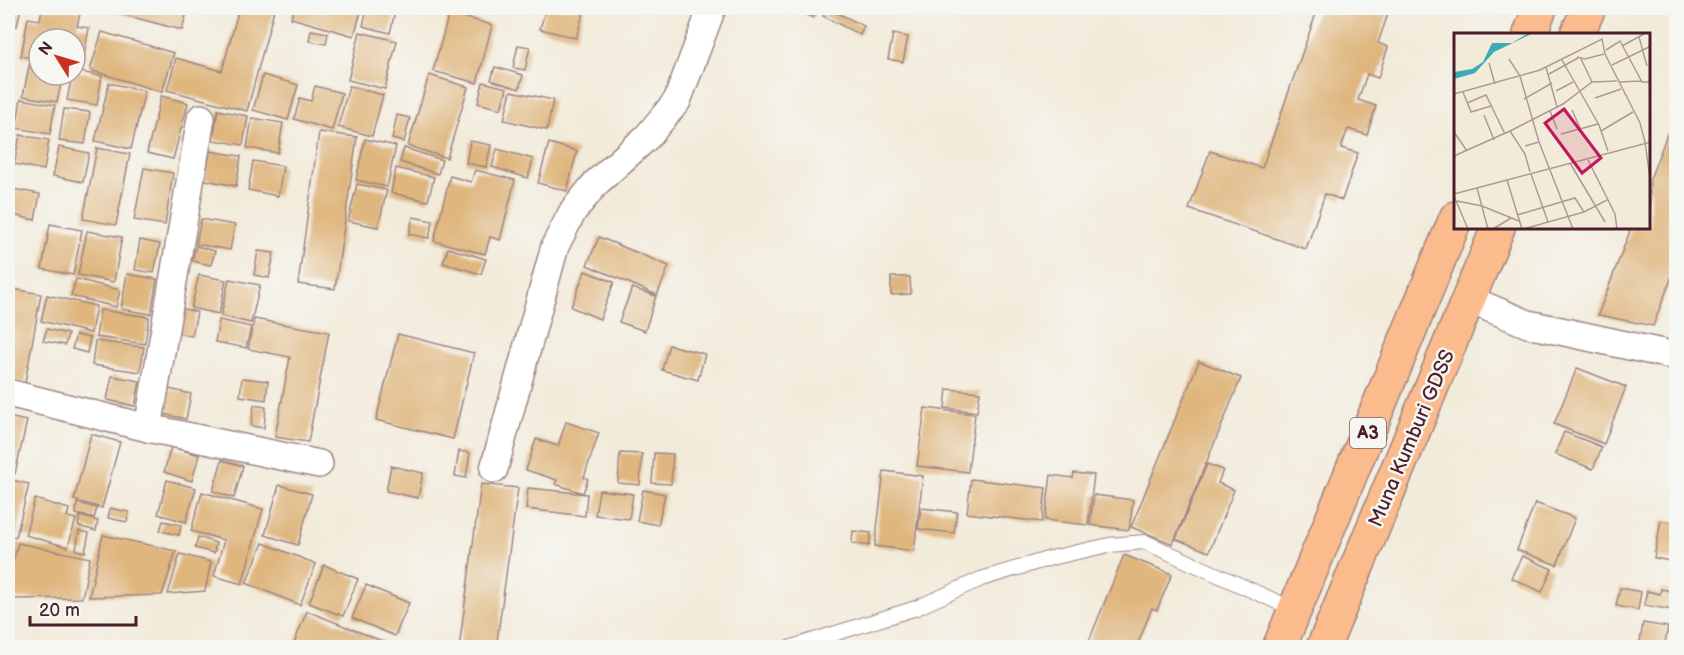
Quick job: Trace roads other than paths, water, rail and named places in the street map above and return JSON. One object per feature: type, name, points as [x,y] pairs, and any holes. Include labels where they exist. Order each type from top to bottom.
[{"type":"highway","points":[[1530,33],[1540,8]]},
{"type":"highway","points":[[1577,33],[1588,8]]},
{"type":"highway","name":"Muna Kumburi GDSS","points":[[1280,648],[1454,223]]},
{"type":"highway","name":"Muna Kumburi GDSS","points":[[1323,648],[1497,230]]},
{"type":"street","points":[[494,469],[555,246],[573,211],[590,190],[647,137],[677,101],[712,8]]},
{"type":"street","points":[[148,428],[201,118]]},
{"type":"street","points":[[1468,299],[1528,324],[1677,356]]},
{"type":"street","points":[[8,393],[148,428],[319,464]]},
{"type":"lane","points":[[789,648],[916,608],[981,579],[1051,558],[1109,545],[1145,542],[1295,610]]}]
